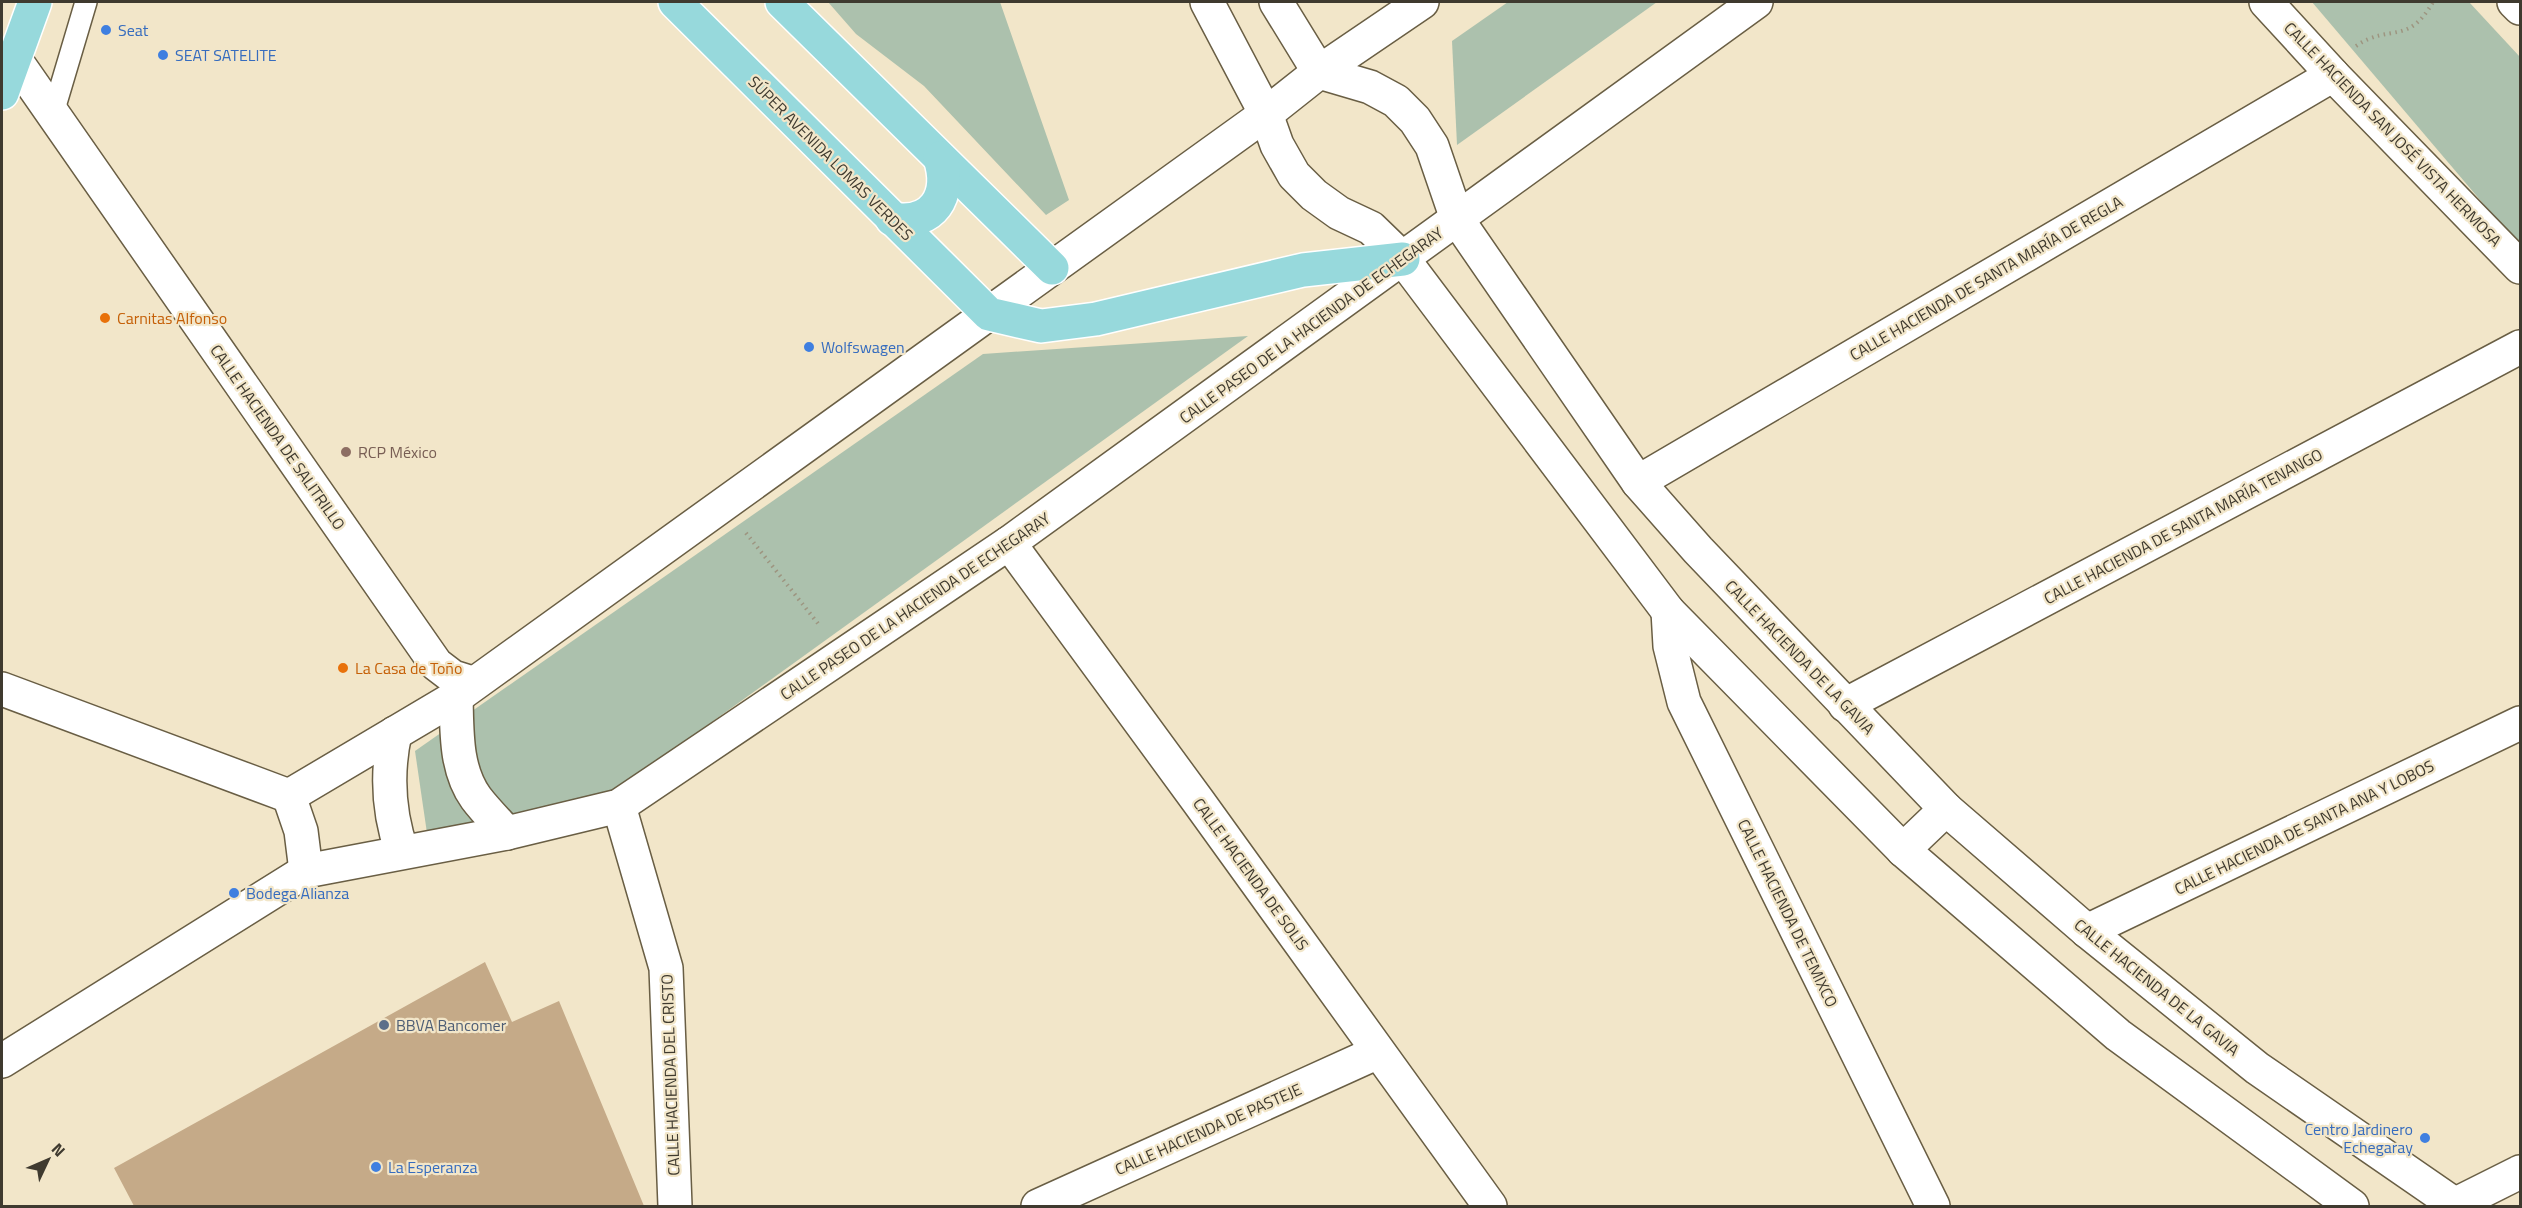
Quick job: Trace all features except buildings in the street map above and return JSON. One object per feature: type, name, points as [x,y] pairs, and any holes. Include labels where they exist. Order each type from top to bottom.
[{"type":"main road","points":[[2,93],[35,2]]},
{"type":"main road","name":"SÚPER AVENIDA LOMAS VERDES","points":[[675,2],[989,314]]},
{"type":"main road","points":[[782,2],[1052,268]]},
{"type":"main road","points":[[1206,2],[1266,114],[1277,145],[1294,175],[1314,195],[1339,213],[1371,228],[1403,258],[1668,611],[1903,850],[2118,1035],[2352,1206]]},
{"type":"main road","points":[[1276,2],[1319,72]]},
{"type":"main road","points":[[289,796],[464,690],[1266,114],[1319,72],[1422,2]]},
{"type":"main road","name":"CALLE PASEO DE LA HACIENDA DE ECHEGARAY","points":[[2,1061],[306,871],[507,833],[618,806],[1009,543],[1756,2]]},
{"type":"main road","name":"CALLE HACIENDA SAN JOSÉ VISTA HERMOSA","points":[[2266,2],[2333,75],[2520,267]]},
{"type":"main road","points":[[2514,2],[2520,8]]},
{"type":"main road","name":"CALLE HACIENDA DE SALITRILLO","points":[[14,58],[436,664],[453,677],[464,690]]},
{"type":"main road","name":"CALLE HACIENDA DE LA GAVIA","points":[[1319,72],[1370,87],[1396,101],[1415,120],[1432,146],[1457,219],[1638,482],[1698,550],[1946,809],[2087,931],[2257,1068],[2455,1205]]},
{"type":"main road","name":"CALLE HACIENDA DE SANTA MARÍA DE REGLA","points":[[1638,482],[2333,75]]},
{"type":"main road","points":[[892,219],[915,220],[934,208],[945,186],[945,172],[940,158]]},
{"type":"main road","points":[[989,314],[1041,326],[1096,319],[1303,270],[1403,258]]},
{"type":"main road","name":"CALLE HACIENDA DE SANTA MARÍA TENANGO","points":[[1845,705],[2520,347]]},
{"type":"main road","name":"CALLE HACIENDA DE SOLIS","points":[[1009,543],[1490,1206]]},
{"type":"main road","name":"CALLE HACIENDA DE TEMIXCO","points":[[1668,611],[1670,646],[1683,702],[1933,1206]]},
{"type":"main road","points":[[2,689],[289,796]]},
{"type":"main road","points":[[464,690],[458,745],[463,772],[475,797],[507,833]]},
{"type":"main road","name":"CALLE HACIENDA DE SANTA ANA Y LOBOS","points":[[2087,931],[2520,723]]},
{"type":"main road","points":[[395,733],[390,755],[389,798],[394,829],[402,852]]},
{"type":"main road","points":[[289,796],[301,831],[306,871]]},
{"type":"main road","name":"CALLE HACIENDA DEL CRISTO","points":[[618,806],[666,968],[675,1206]]},
{"type":"main road","points":[[1903,850],[1946,809]]},
{"type":"main road","name":"CALLE HACIENDA DE PASTEJE","points":[[1038,1206],[1378,1052]]},
{"type":"main road","points":[[2455,1205],[2520,1172]]},
{"type":"lane","points":[[53,113],[86,2]]},
{"type":"path","points":[[2333,75],[2353,48],[2369,37],[2414,27],[2433,2]]},
{"type":"path","points":[[724,504],[809,612]]},
{"type":"green space","points":[[828,2],[1000,2],[1069,200],[1046,215],[924,86],[856,34]]},
{"type":"green space","points":[[1508,2],[1657,2],[1457,145],[1452,41]]},
{"type":"green space","points":[[2312,2],[2469,2],[2520,57],[2520,247]]},
{"type":"green space","points":[[1248,336],[598,804],[428,840],[415,751],[983,354]]},
{"type":"place","name":"Seat","points":[[106,30]]},
{"type":"place","name":"SEAT SATELITE","points":[[163,55]]},
{"type":"place","name":"Carnitas Alfonso","points":[[105,318]]},
{"type":"place","name":"Wolfswagen","points":[[809,347]]},
{"type":"place","name":"RCP México","points":[[346,452]]},
{"type":"place","name":"La Casa de Toño","points":[[343,668]]},
{"type":"place","name":"Bodega Alianza","points":[[234,893]]},
{"type":"place","name":"BBVA Bancomer","points":[[384,1025]]},
{"type":"place","name":"Centro Jardinero Echegaray","points":[[2425,1138]]},
{"type":"place","name":"La Esperanza","points":[[376,1167]]}]
